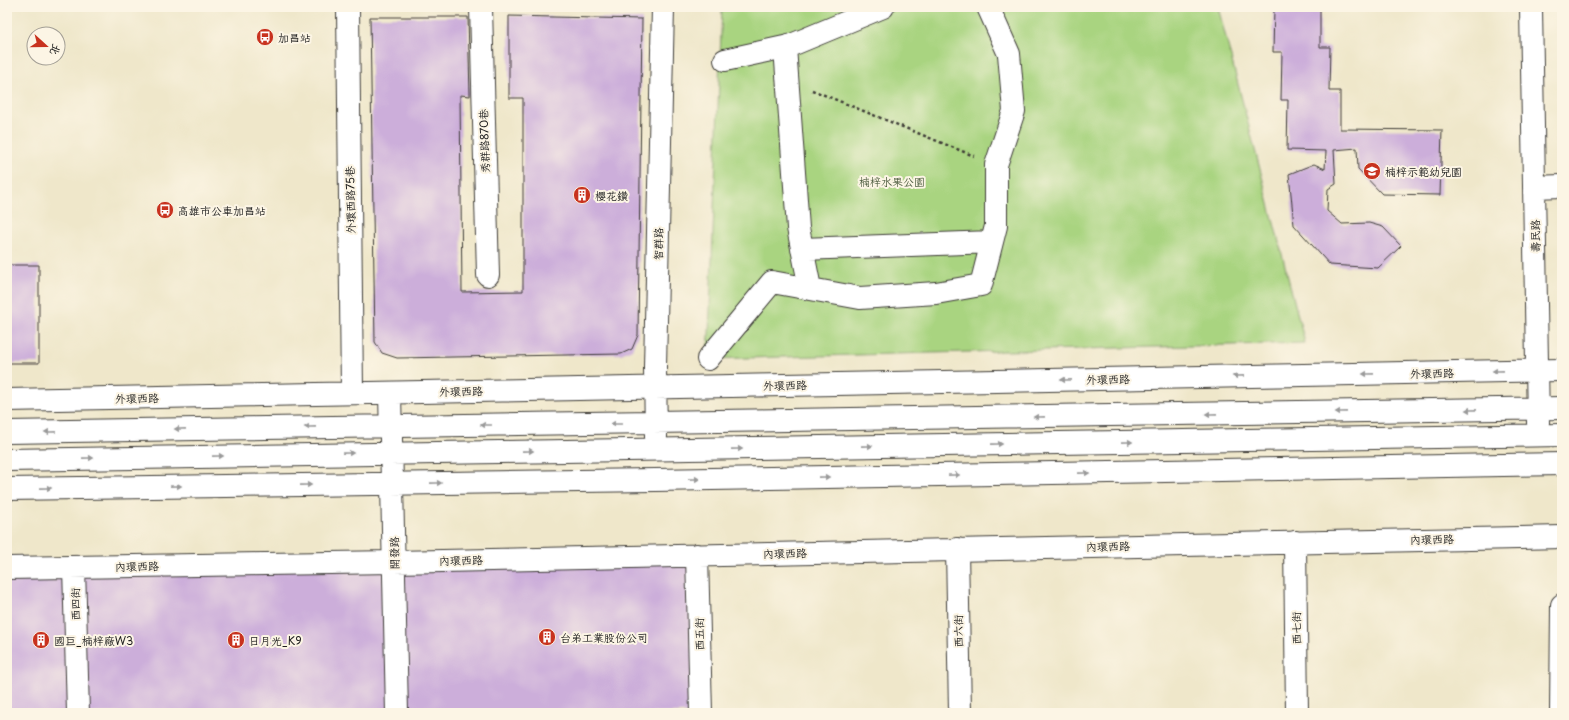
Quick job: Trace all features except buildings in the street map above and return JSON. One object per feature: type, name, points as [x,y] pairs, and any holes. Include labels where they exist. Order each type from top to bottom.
[{"type":"street","name":"外環西路75巷","points":[[348,7],[352,393]]},
{"type":"street","name":"秀群路870巷","points":[[480,7],[488,275]]},
{"type":"street","name":"智群路","points":[[655,480],[655,388],[663,7]]},
{"type":"street","points":[[725,60],[785,47],[883,7]]},
{"type":"street","points":[[708,359],[772,282],[860,298],[936,293],[981,285],[996,226],[996,165],[1014,111],[1009,54],[988,7]]},
{"type":"street","name":"壽民路","points":[[1531,7],[1539,464]]},
{"type":"street","points":[[785,47],[798,228],[810,288]]},
{"type":"street","points":[[1534,186],[1562,186]]},
{"type":"street","points":[[802,249],[992,242]]},
{"type":"street","name":"外環西路","points":[[7,400],[1562,370]]},
{"type":"street","name":"開發路","points":[[390,393],[397,713]]},
{"type":"street","points":[[7,432],[1562,408]]},
{"type":"street","points":[[7,460],[1562,434]]},
{"type":"street","points":[[7,489],[655,480],[1562,464]]},
{"type":"street","name":"內環西路","points":[[7,568],[394,562],[1562,537]]},
{"type":"street","name":"西七街","points":[[1295,542],[1297,713]]},
{"type":"street","name":"西六街","points":[[957,549],[960,713]]},
{"type":"street","name":"西五街","points":[[697,555],[701,713]]},
{"type":"street","name":"西四街","points":[[74,566],[78,713]]},
{"type":"street","points":[[1561,713],[1562,605]]},
{"type":"path","points":[[787,80],[996,165]]},
{"type":"green space","name":"楠梓水果公園","points":[[722,7],[1218,7],[1305,343],[708,359]]},
{"type":"place","name":"加昌站","points":[[265,37]]},
{"type":"place","name":"楠梓示範幼兒園","points":[[1372,171]]},
{"type":"place","name":"櫻花鑽","points":[[582,195]]},
{"type":"place","name":"高雄市公車加昌站","points":[[165,210]]},
{"type":"place","name":"台弟工業股份公司","points":[[547,637]]},
{"type":"place","name":"國巨_楠梓廠W3","points":[[41,640]]},
{"type":"place","name":"日月光_K9","points":[[236,640]]}]
